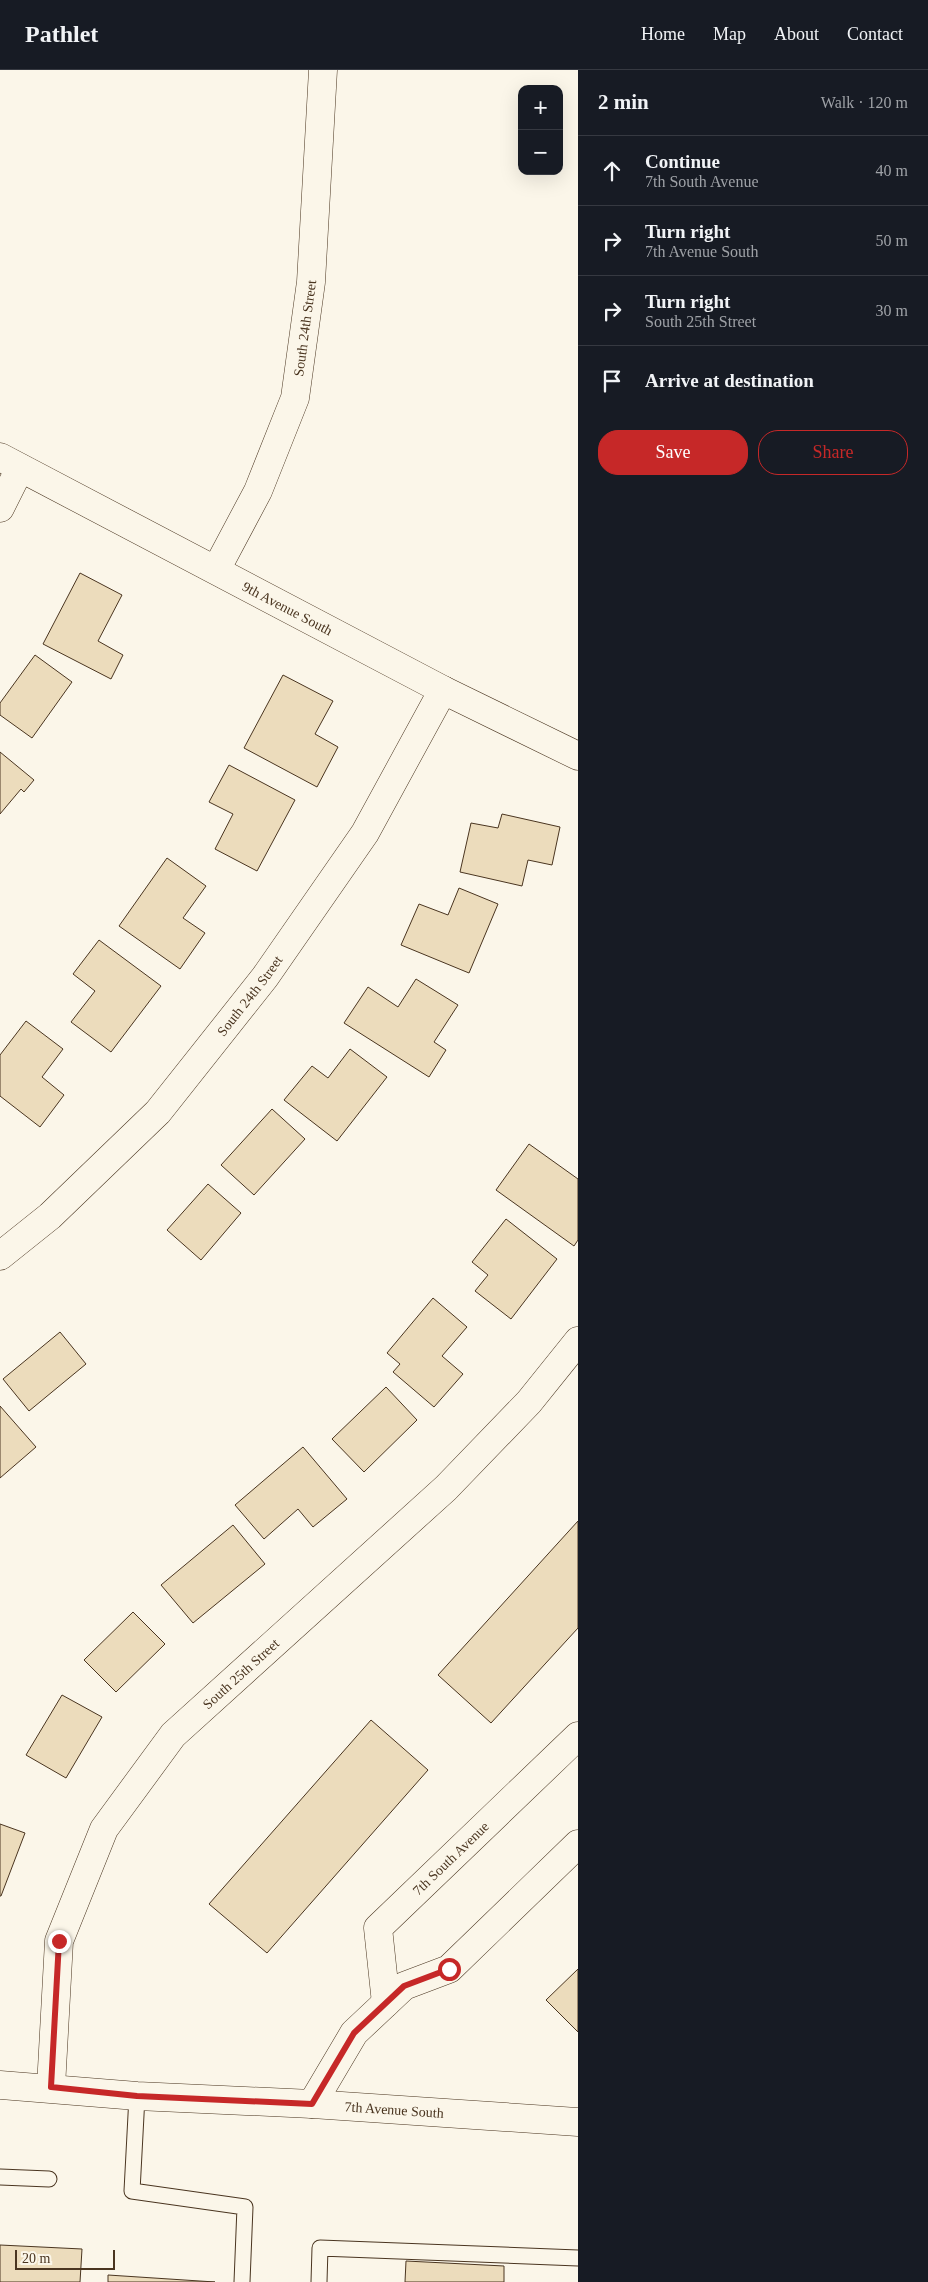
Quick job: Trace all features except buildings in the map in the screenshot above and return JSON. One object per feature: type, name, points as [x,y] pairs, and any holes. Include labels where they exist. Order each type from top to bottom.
[{"type":"street","name":"South 24th Street","points":[[216,570],[258,491],[296,398],[311,282],[323,70]]},
{"type":"street","name":"9th Avenue South","points":[[10,462],[443,690],[578,756]]},
{"type":"street","points":[[0,508],[10,462]]},
{"type":"street","name":"South 24th Street","points":[[0,1256],[50,1216],[158,1112],[265,977],[365,833],[443,690]]},
{"type":"street","name":"South 25th Street","points":[[51,2087],[59,1941],[104,1829],[173,1735],[446,1488],[529,1402],[578,1341]]},
{"type":"street","name":"7th South Avenue","points":[[386,2003],[378,1928],[578,1736]]},
{"type":"street","points":[[312,2104],[354,2033],[404,1986],[449,1969],[578,1844]]},
{"type":"street","name":"7th Avenue South","points":[[0,2085],[51,2087],[137,2096],[312,2104],[578,2122]]},
{"type":"lane","points":[[137,2096],[132,2190],[245,2207],[242,2282]]},
{"type":"lane","points":[[0,2177],[49,2179]]},
{"type":"lane","points":[[319,2282],[320,2248],[578,2258]]},
{"type":"route","points":[[59,1941],[51,2087],[137,2096],[312,2104],[354,2033],[404,1986],[449,1969]]}]
